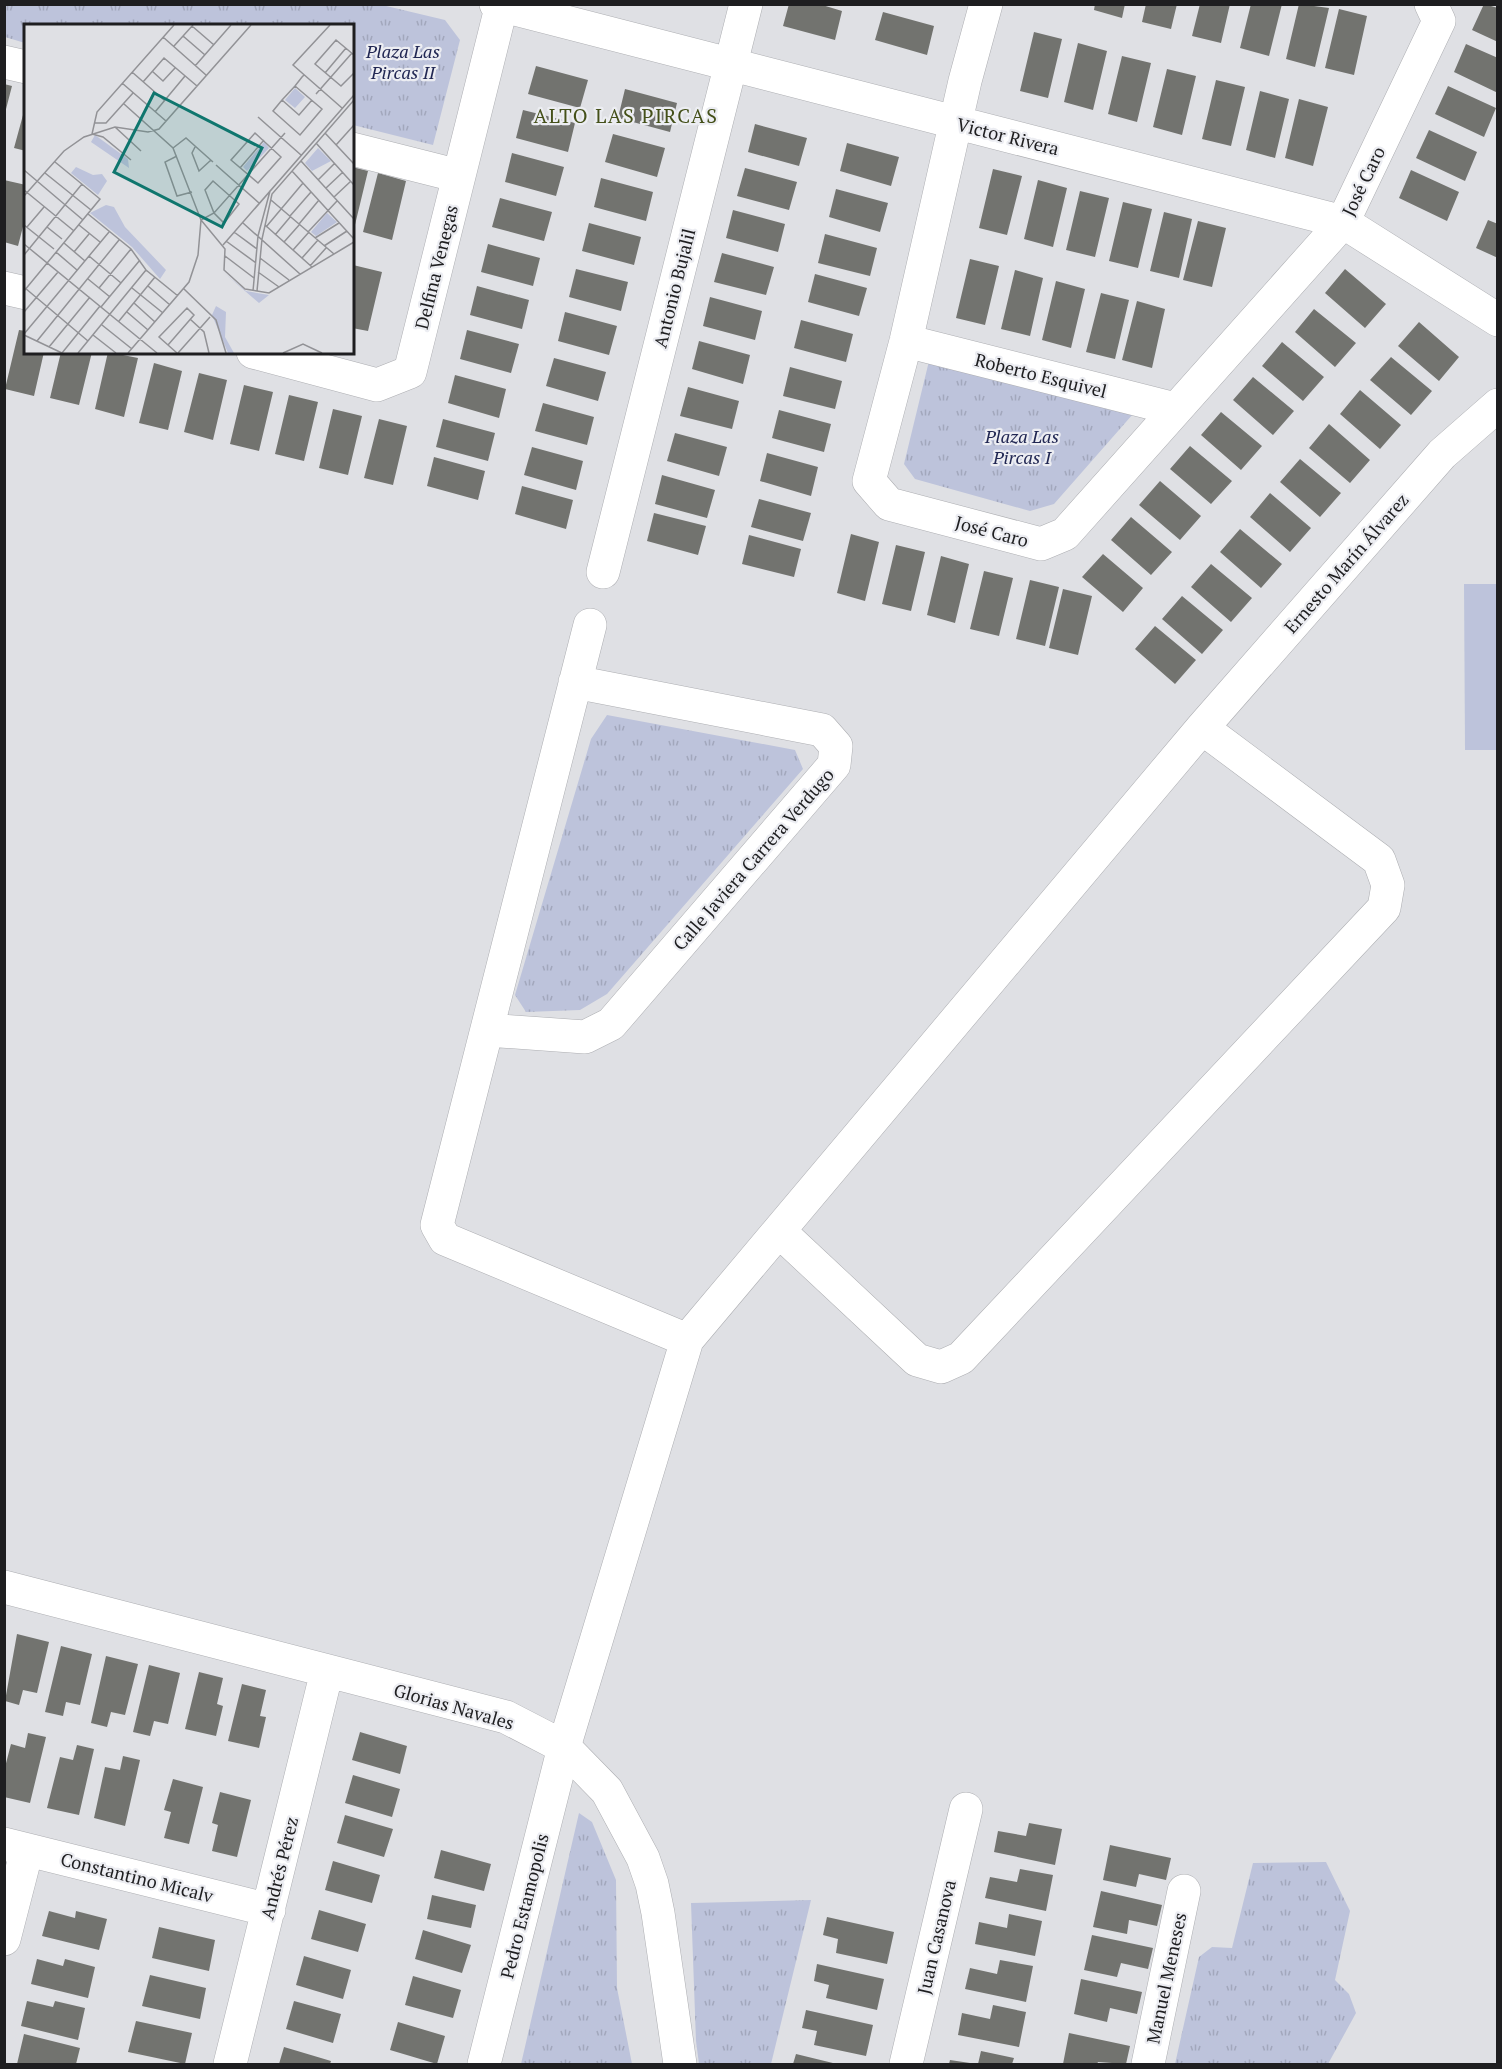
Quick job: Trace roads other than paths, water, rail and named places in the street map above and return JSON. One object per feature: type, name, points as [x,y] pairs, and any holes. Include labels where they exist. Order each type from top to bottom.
[{"type":"street","name":"Antonio Bujalil","points":[[603,572],[746,4]]},
{"type":"street","name":"José Caro","points":[[986,4],[906,341],[868,481],[888,504],[1041,544],[1065,534],[1343,222],[1440,21],[1431,4]]},
{"type":"street","name":"Victor Rivera","points":[[500,5],[1343,222],[1497,320]]},
{"type":"street","name":"Delfina Venegas","points":[[261,354],[377,385],[410,372],[500,5]]},
{"type":"street","points":[[4,62],[24,67]]},
{"type":"street","points":[[354,150],[459,176]]},
{"type":"street","points":[[4,288],[24,293]]},
{"type":"street","name":"Roberto Esquivel","points":[[906,341],[1175,409]]},
{"type":"street","name":"Ernesto Marín Álvarez","points":[[687,1340],[1202,728],[1442,454],[1497,405]]},
{"type":"street","points":[[590,625],[437,1225],[445,1239],[687,1340]]},
{"type":"street","name":"Calle Javiera Carrera Verdugo","points":[[487,1030],[585,1037],[610,1024],[834,765],[836,746],[822,729],[575,682]]},
{"type":"street","points":[[779,1230],[916,1360],[941,1366],[961,1358],[1384,908],[1388,885],[1379,860],[1202,728]]},
{"type":"street","name":"Pedro Estamopolis","points":[[484,2064],[564,1748],[687,1340]]},
{"type":"street","name":"Glorias Navales","points":[[4,1587],[506,1717],[564,1748],[607,1791],[643,1857],[658,1913],[680,2064]]},
{"type":"street","name":"Andrés Pérez","points":[[230,2064],[327,1671]]},
{"type":"street","name":"Juan Casanova","points":[[906,2064],[966,1809]]},
{"type":"street","points":[[4,1939],[16,1847]]},
{"type":"street","name":"Constantino Micalv","points":[[16,1847],[269,1910]]},
{"type":"street","name":"Manuel Meneses","points":[[1148,2064],[1184,1891]]},
{"type":"district","name":"ALTO LAS PIRCAS","points":[[626,115]]},
{"type":"park label","name":"Plaza Las Pircas II","points":[[403,61]]},
{"type":"park label","name":"Plaza Las Pircas I","points":[[1022,446]]}]
